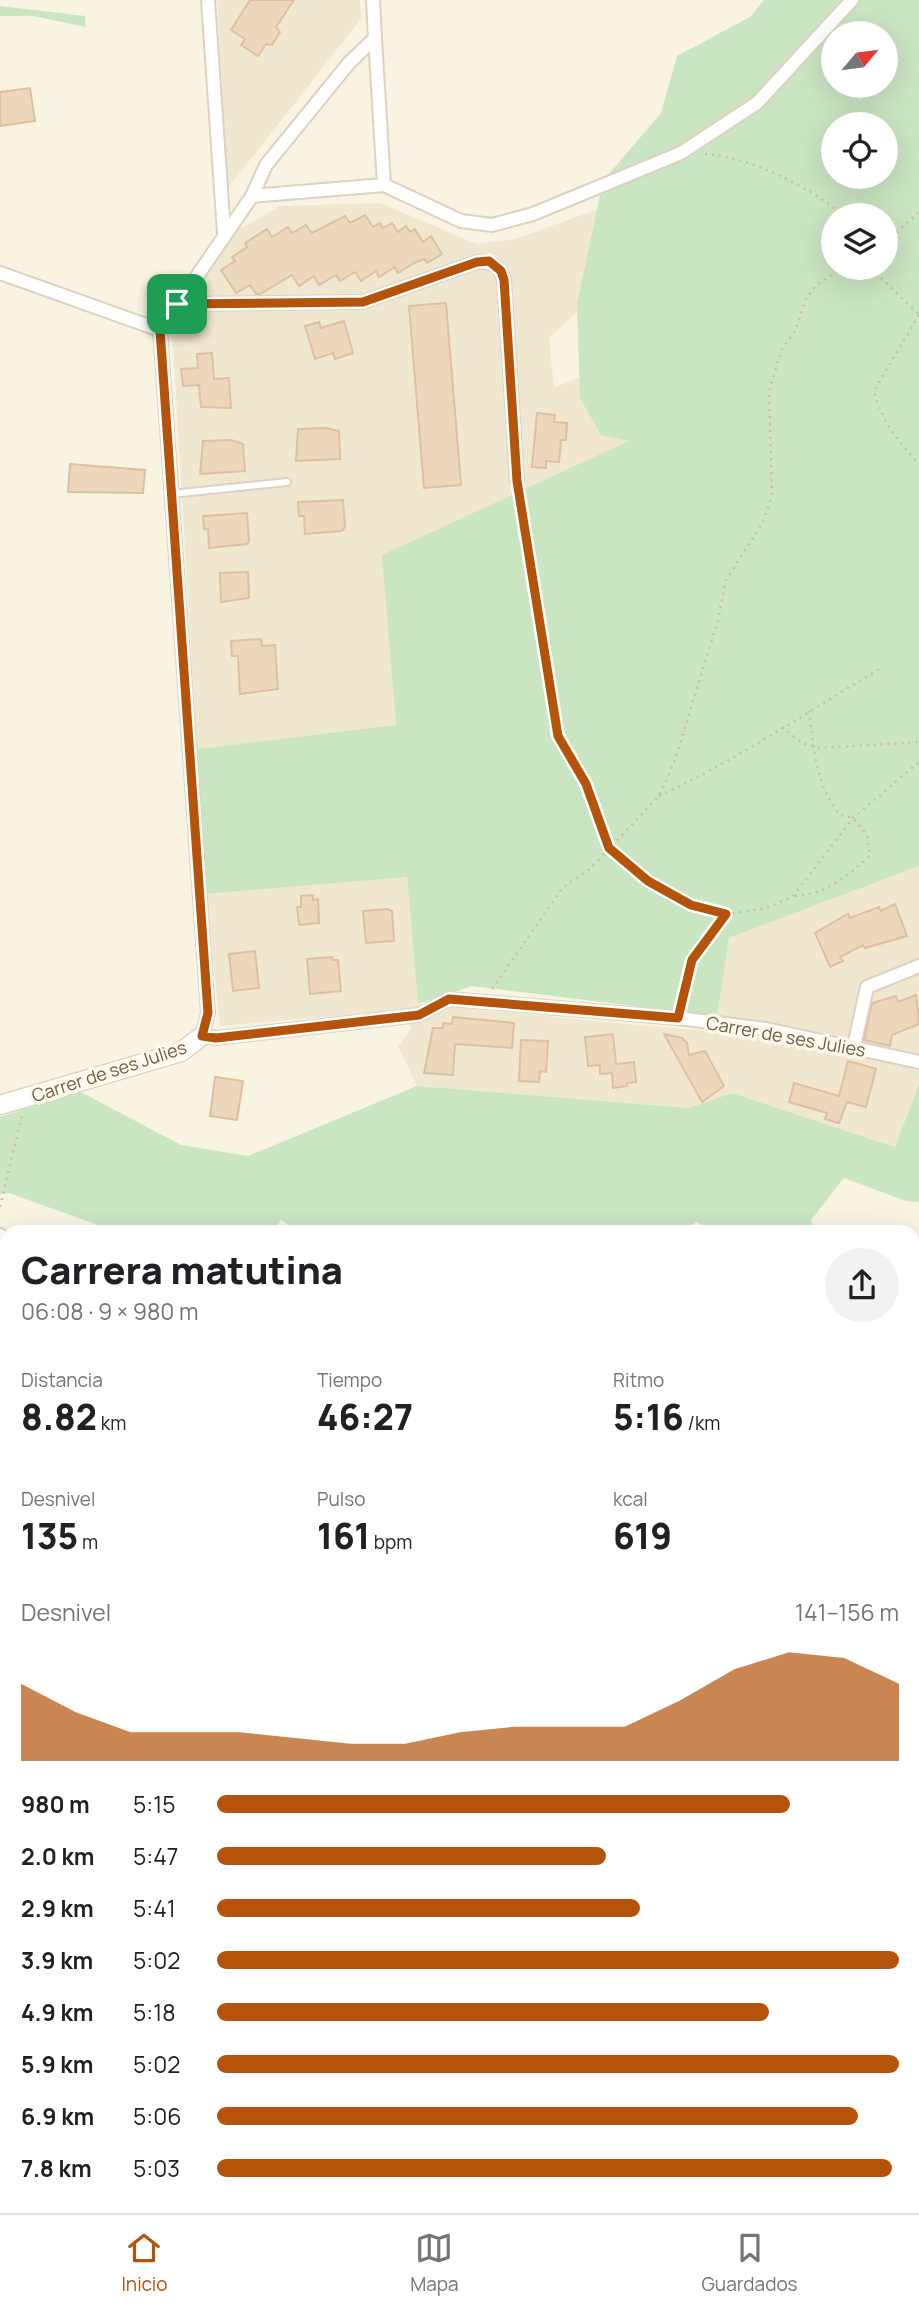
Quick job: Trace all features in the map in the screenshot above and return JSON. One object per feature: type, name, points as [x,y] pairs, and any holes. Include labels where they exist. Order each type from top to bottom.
[{"type":"street","points":[[208,0],[224,233]]},
{"type":"street","points":[[373,0],[384,185]]},
{"type":"street","points":[[252,196],[384,185],[461,220],[492,225],[533,214],[681,153],[757,103],[852,0]]},
{"type":"street","points":[[202,1036],[208,1013],[160,330],[224,233],[252,196],[266,165],[348,63],[375,38]]},
{"type":"street","points":[[177,304],[363,302],[477,262],[489,261],[501,271],[504,280],[517,481]]},
{"type":"street","points":[[0,273],[160,330]]},
{"type":"street","points":[[854,1046],[867,987],[919,966]]},
{"type":"street","name":"Carrer de ses Julies","points":[[0,1105],[181,1052],[202,1036],[216,1038],[419,1015],[449,999],[678,1018],[854,1046],[919,1062]]},
{"type":"lane","points":[[171,494],[287,482]]},
{"type":"path","points":[[681,153],[719,155],[764,170],[826,203]]},
{"type":"path","points":[[898,231],[919,212]]},
{"type":"path","points":[[482,1003],[564,887],[590,869],[659,796],[676,760],[718,620],[726,580],[762,524],[772,496],[769,392],[781,351],[795,331],[806,299],[816,285],[824,280]]},
{"type":"path","points":[[883,280],[919,315],[874,391],[879,411],[893,437],[919,464]]},
{"type":"path","points":[[517,481],[558,736],[586,784],[609,848],[648,881],[691,905],[726,914],[767,908],[793,896],[814,894],[834,886],[870,856],[866,835],[853,818],[839,815],[825,796],[817,772],[809,711]]},
{"type":"path","points":[[659,796],[758,745],[782,727],[881,668]]},
{"type":"path","points":[[782,727],[802,743],[837,749],[853,744],[919,742]]},
{"type":"path","points":[[793,896],[853,818],[919,762]]},
{"type":"path","points":[[678,1018],[692,960],[726,914]]},
{"type":"path","points":[[0,1207],[22,1116],[21,1099]]},
{"type":"shaded area","points":[[217,0],[360,0],[361,19],[228,188]]},
{"type":"shaded area","points":[[380,203],[477,244],[515,239],[609,205],[611,281],[549,338],[554,388],[710,321],[721,399],[397,726],[197,749],[172,331],[227,236],[280,206]]},
{"type":"shaded area","points":[[919,866],[919,1084],[895,1147],[732,1093],[689,1108],[417,1086],[398,1046],[411,1029],[408,1010],[220,1026],[206,894],[407,877],[418,1004],[714,1032],[729,938]]},
{"type":"green space","points":[[764,0],[919,0],[919,866],[729,938],[717,1016],[472,986],[418,1004],[407,877],[206,894],[197,749],[396,725],[382,555],[629,441],[601,435],[580,398],[577,304],[603,181],[661,113],[677,56],[750,17]]},
{"type":"green space","points":[[0,6],[85,16],[86,27],[33,16],[0,16]]},
{"type":"green space","points":[[919,1084],[919,1202],[906,1201],[844,1178],[811,1220],[813,1225],[703,1225],[696,1222],[692,1225],[288,1225],[281,1220],[278,1225],[98,1225],[9,1193],[0,1194],[0,1117],[79,1091],[181,1145],[248,1156],[417,1086],[689,1108],[732,1093],[895,1147]]},
{"type":"building","points":[[250,0],[294,0],[276,27],[280,32],[272,45],[266,44],[258,56],[241,45],[245,39],[231,30]]},
{"type":"building","points":[[30,88],[35,121],[0,126],[0,92]]},
{"type":"building","points":[[365,215],[373,227],[380,223],[383,228],[392,223],[398,232],[406,226],[410,232],[415,229],[423,242],[431,236],[442,254],[427,263],[424,259],[414,263],[398,273],[395,267],[379,277],[376,271],[361,281],[355,272],[340,281],[336,275],[319,285],[314,276],[299,286],[292,275],[260,294],[256,294],[250,285],[236,293],[221,270],[235,261],[232,257],[247,247],[245,243],[267,229],[272,237],[288,227],[292,233],[306,225],[312,233],[345,216],[350,223]]},
{"type":"building","points":[[446,303],[461,485],[424,488],[409,306]]},
{"type":"building","points":[[344,321],[353,353],[335,359],[333,353],[315,359],[305,326],[319,322],[321,328]]},
{"type":"building","points":[[212,353],[214,379],[229,378],[231,408],[201,407],[199,385],[183,386],[181,369],[198,368],[197,354]]},
{"type":"building","points":[[537,413],[555,415],[554,422],[567,423],[566,440],[561,440],[559,462],[546,461],[546,468],[532,467]]},
{"type":"building","points":[[326,428],[339,431],[340,459],[296,461],[298,429]]},
{"type":"building","points":[[231,440],[243,444],[245,471],[200,474],[203,441]]},
{"type":"building","points":[[70,464],[145,470],[143,493],[68,492]]},
{"type":"building","points":[[343,500],[345,527],[342,531],[305,534],[304,516],[299,516],[298,502]]},
{"type":"building","points":[[247,513],[247,544],[209,548],[208,529],[204,529],[203,516]]},
{"type":"building","points":[[248,572],[249,598],[221,602],[220,573]]},
{"type":"building","points":[[261,639],[262,646],[275,645],[278,689],[240,694],[238,656],[232,656],[231,641]]},
{"type":"building","points":[[313,895],[313,900],[318,899],[319,923],[299,925],[297,907],[301,907],[301,896]]},
{"type":"building","points":[[895,904],[907,936],[865,948],[863,945],[840,957],[843,961],[830,967],[815,933],[848,914],[850,918],[879,907],[881,911]]},
{"type":"building","points":[[363,911],[392,911],[394,941],[366,943]]},
{"type":"building","points":[[255,951],[259,988],[233,991],[229,954]]},
{"type":"building","points":[[332,957],[333,960],[338,960],[341,991],[310,994],[307,959]]},
{"type":"building","points":[[916,995],[919,1024],[892,1035],[890,1046],[864,1040],[872,1003],[896,996],[898,1002]]},
{"type":"building","points":[[453,1017],[514,1023],[512,1048],[455,1044],[453,1075],[424,1073],[433,1028],[443,1028],[443,1023],[452,1024]]},
{"type":"building","points":[[613,1034],[616,1064],[634,1062],[636,1082],[613,1088],[612,1073],[600,1074],[600,1065],[588,1066],[585,1037]]},
{"type":"building","points":[[664,1034],[682,1038],[687,1043],[689,1055],[705,1051],[724,1086],[702,1102]]},
{"type":"building","points":[[521,1040],[548,1041],[546,1072],[540,1071],[539,1082],[519,1081]]},
{"type":"building","points":[[848,1061],[876,1069],[866,1107],[847,1102],[839,1123],[825,1119],[827,1113],[789,1102],[794,1083],[839,1096]]},
{"type":"building","points":[[215,1077],[243,1081],[237,1120],[210,1116]]},
{"type":"route","points":[[489,261],[501,271],[504,280],[517,481],[558,736],[586,784],[609,848],[648,881],[691,905],[726,914],[692,960],[678,1018],[449,999],[419,1015],[216,1038],[202,1036],[208,1013],[160,330],[177,304],[334,305],[363,302],[477,262],[489,261]]}]
